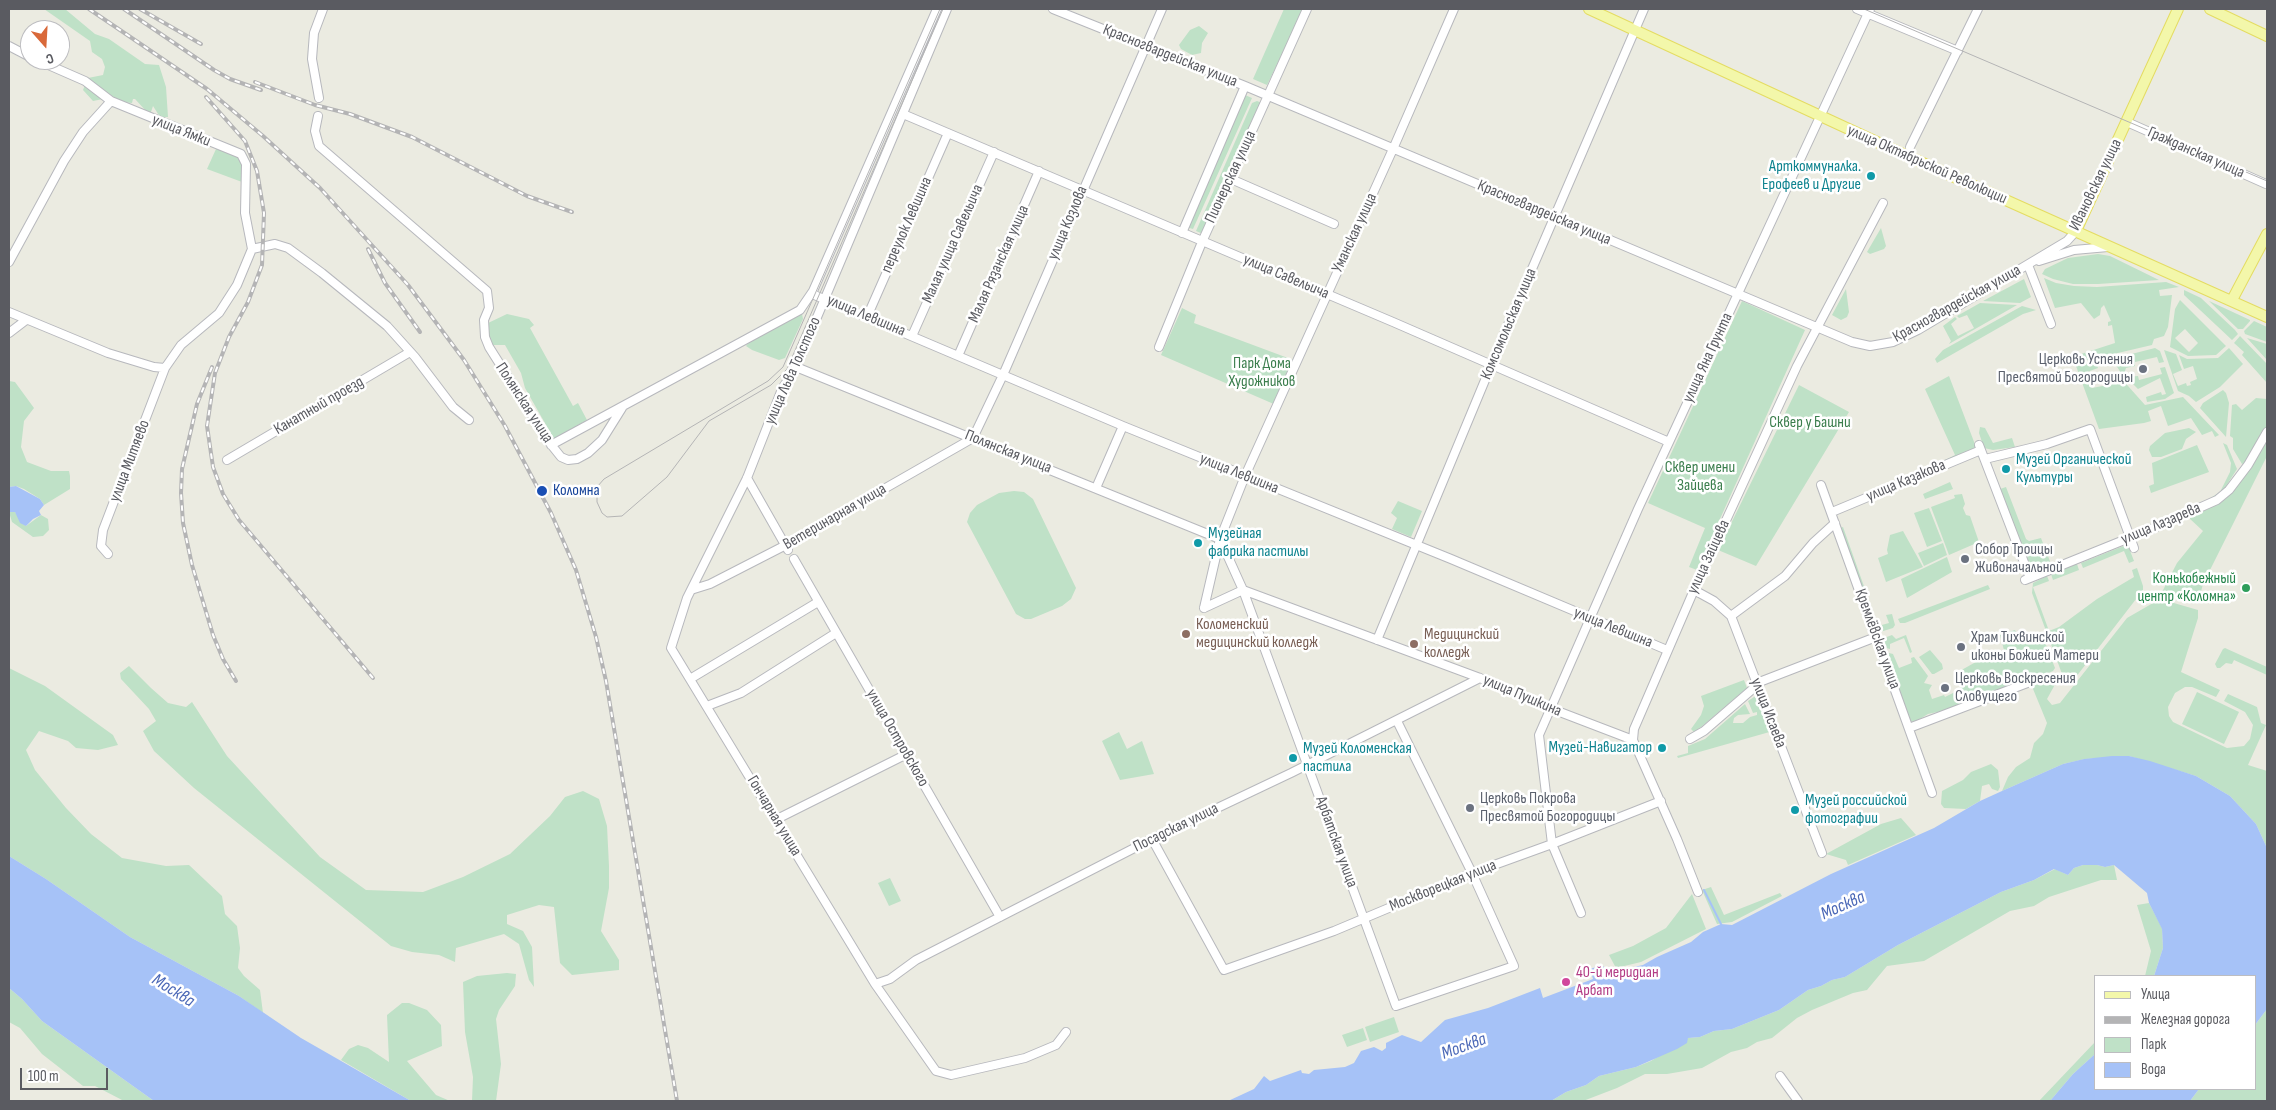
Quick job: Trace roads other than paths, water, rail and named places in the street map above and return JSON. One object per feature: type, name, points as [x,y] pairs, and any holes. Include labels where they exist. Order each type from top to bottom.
[{"type":"main road","name":"улица Октябрьской Революции","points":[[1588,9],[2267,317]]},
{"type":"main road","name":"Ивановская улица","points":[[2076,231],[2178,9]]},
{"type":"main road","points":[[2210,9],[2267,36]]},
{"type":"main road","points":[[2232,300],[2267,234]]},
{"type":"street","points":[[319,98],[312,59],[314,32],[323,9]]},
{"type":"street","name":"улица Льва Толстого","points":[[812,294],[937,9]]},
{"type":"street","name":"улица Льва Толстого","points":[[672,648],[687,598],[694,589],[747,478],[782,388],[796,367],[948,9]]},
{"type":"street","name":"Красногвардейская улица","points":[[1053,9],[1065,11],[1245,86],[1554,218],[1852,342],[1870,346],[1893,342],[1918,330],[2028,265]]},
{"type":"street","name":"улица Козлова","points":[[973,438],[1003,375],[1162,9]]},
{"type":"street","name":"Пионерская улица","points":[[1159,347],[1202,242],[1308,9]]},
{"type":"street","name":"Уманская улица","points":[[1243,590],[1204,608],[1220,539],[1245,476],[1393,149],[1454,9]]},
{"type":"street","name":"Комсомольская улица","points":[[1377,640],[1491,365],[1644,9]]},
{"type":"street","points":[[1857,9],[1869,11],[1958,51]]},
{"type":"street","points":[[1910,147],[1978,9]]},
{"type":"street","name":"улица Яна Грунта","points":[[1581,913],[1552,844],[1539,735],[1552,709],[1589,618],[1669,442],[1869,11]]},
{"type":"street","name":"улица Ямки","points":[[60,70],[85,81],[111,101],[241,154],[246,164],[246,213],[252,249]]},
{"type":"street","points":[[1182,233],[1245,86]]},
{"type":"street","points":[[9,262],[64,161],[83,132],[111,101]]},
{"type":"street","name":"улица Савельича","points":[[903,114],[1669,442]]},
{"type":"street","name":"Полянская улица","points":[[318,116],[315,131],[319,146],[487,291],[489,308],[484,320],[485,337],[489,346],[551,445],[561,457],[568,460],[577,459],[588,453],[602,440],[623,406]]},
{"type":"street","name":"Гражданская улица","points":[[2127,122],[2266,184]]},
{"type":"street","name":"переулок Левшина","points":[[867,317],[948,133]]},
{"type":"street","name":"Малая улица Савельича","points":[[912,336],[994,152]]},
{"type":"street","name":"Малая Рязанская улица","points":[[958,356],[1039,171]]},
{"type":"street","points":[[1231,179],[1334,224]]},
{"type":"street","name":"улица Зайцева","points":[[1633,740],[1634,729],[1694,590],[1817,327],[1883,203]]},
{"type":"street","name":"Ивановская улица","points":[[2028,265],[2067,241],[2076,231]]},
{"type":"street","points":[[252,249],[275,244],[288,248],[322,273],[387,326],[453,407],[469,420]]},
{"type":"street","name":"Ивановская улица","points":[[2028,265],[2074,250],[2110,247]]},
{"type":"street","name":"улица Митяево","points":[[108,554],[101,546],[103,530],[166,368],[181,345],[219,313],[237,286],[252,249]]},
{"type":"street","points":[[2028,265],[2051,324]]},
{"type":"street","points":[[551,445],[796,313],[812,294]]},
{"type":"street","name":"улица Левшина","points":[[812,294],[1123,426],[1416,545],[1667,650]]},
{"type":"street","points":[[9,312],[108,353],[154,367],[166,368]]},
{"type":"street","points":[[9,333],[26,320]]},
{"type":"street","name":"Канатный проезд","points":[[227,460],[410,352]]},
{"type":"street","name":"Полянская улица","points":[[796,367],[1220,539]]},
{"type":"street","points":[[1096,488],[1123,426]]},
{"type":"street","points":[[1985,459],[2047,444],[2090,429],[2134,548]]},
{"type":"street","name":"улица Лазарева","points":[[1985,459],[2028,579],[2130,538],[2223,496],[2248,465],[2267,432]]},
{"type":"street","name":"Ветеринарная улица","points":[[694,589],[710,584],[787,547],[973,438]]},
{"type":"street","name":"улица Казакова","points":[[1832,512],[1980,447],[1985,459]]},
{"type":"street","points":[[747,478],[787,547]]},
{"type":"street","name":"Кремлёвская улица","points":[[1821,485],[1932,793]]},
{"type":"street","points":[[1694,590],[1714,601],[1732,616],[1785,576],[1813,543],[1835,523]]},
{"type":"street","name":"Арбатская улица","points":[[1220,539],[1243,590],[1396,1006],[1514,966],[1472,873]]},
{"type":"street","name":"улица Островского","points":[[794,559],[1000,917]]},
{"type":"street","name":"улица Пушкина","points":[[1243,590],[1480,678],[1552,709],[1633,740]]},
{"type":"street","points":[[690,679],[818,602]]},
{"type":"street","name":"улица Исаева","points":[[1732,616],[1822,853]]},
{"type":"street","points":[[707,706],[741,693],[836,633]]},
{"type":"street","points":[[1690,739],[1704,731],[1762,681],[1876,637]]},
{"type":"street","name":"Гончарная улица","points":[[672,648],[875,984]]},
{"type":"street","name":"Посадская улица","points":[[875,984],[890,979],[916,960],[1152,839],[1308,765],[1480,678]]},
{"type":"street","points":[[1909,728],[2030,682]]},
{"type":"street","points":[[1397,721],[1472,873]]},
{"type":"street","points":[[1633,740],[1661,801],[1698,892]]},
{"type":"street","points":[[777,819],[907,754]]},
{"type":"street","name":"Москворецкая улица","points":[[1152,839],[1224,970],[1364,919],[1472,873],[1661,801]]},
{"type":"street","points":[[875,984],[936,1071],[942,1074],[951,1075],[1025,1058],[1056,1045],[1066,1032]]},
{"type":"street","points":[[1780,1076],[1798,1101]]},
{"type":"water","points":[[16,486],[40,499],[44,505],[39,511],[41,515],[33,519],[26,526],[20,523],[15,512],[9,512],[9,487]]},
{"type":"water","name":"Москва","points":[[2129,756],[2196,776],[2230,796],[2256,824],[2267,848],[2267,1009],[2256,1024],[2256,975],[2154,975],[2163,948],[2162,929],[2149,903],[2147,893],[2114,865],[2105,867],[2083,865],[2074,868],[2068,875],[2054,869],[2034,880],[2001,892],[1898,945],[1845,977],[1808,990],[1779,1010],[1732,1029],[1714,1031],[1700,1037],[1688,1038],[1687,1043],[1677,1049],[1636,1067],[1599,1076],[1586,1085],[1566,1092],[1551,1101],[1228,1101],[1254,1089],[1264,1076],[1270,1081],[1301,1070],[1302,1073],[1309,1074],[1314,1070],[1345,1067],[1354,1063],[1361,1051],[1374,1047],[1382,1051],[1386,1048],[1386,1043],[1402,1035],[1421,1042],[1445,1020],[1488,1008],[1540,988],[1543,998],[1593,979],[1590,969],[1602,965],[1606,969],[1615,971],[1643,965],[1691,942],[1703,932],[1721,924],[1732,925],[1831,874],[1934,828],[1980,801],[2063,764],[2084,759]]},
{"type":"water","name":"Москва","points":[[9,856],[130,937],[239,996],[301,1038],[411,1101],[154,1101],[42,1021],[9,988]]},
{"type":"water","points":[[2094,1055],[2094,1090],[2198,1090],[2190,1101],[2050,1101],[2073,1074]]},
{"type":"waterway","points":[[1704,890],[1721,924]]},
{"type":"tram line","points":[[940,9],[783,367],[768,381],[604,479],[597,487],[597,502],[602,513],[607,517],[622,516],[667,477],[709,421],[771,385],[787,369],[943,9]]},
{"type":"tram line","points":[[1864,9],[2267,181]]},
{"type":"railway","points":[[89,9],[207,89],[263,136],[320,188],[408,285],[464,360],[505,426],[551,513],[576,570],[596,637],[606,681],[677,1101]]},
{"type":"railway","points":[[124,9],[214,70],[230,79],[261,90]]},
{"type":"railway","points":[[140,9],[201,44]]},
{"type":"railway","points":[[255,82],[315,105],[350,114],[412,137],[527,196],[572,212]]},
{"type":"railway","points":[[206,97],[245,141],[257,171],[264,213],[262,265],[248,302],[229,337],[215,373],[207,426],[213,467],[223,494],[239,520],[373,678]]},
{"type":"railway","points":[[368,249],[385,283],[420,332]]},
{"type":"railway","points":[[212,367],[197,404],[182,469],[183,523],[192,565],[213,635],[223,659],[236,681]]},
{"type":"place","name":"Арткоммуналка. Ерофеев и Другие","points":[[1871,176]]},
{"type":"place","name":"Церковь Успения Пресвятой Богородицы","points":[[2143,369]]},
{"type":"place","name":"Музей Органической Культуры","points":[[2006,469]]},
{"type":"place","name":"Коломна","points":[[542,491]]},
{"type":"place","name":"Музейная фабрика пастилы","points":[[1198,543]]},
{"type":"place","name":"Собор Троицы Живоначальной","points":[[1965,559]]},
{"type":"place","name":"Конькобежный центр «Коломна»","points":[[2246,588]]},
{"type":"place","name":"Коломенский медицинский колледж","points":[[1186,634]]},
{"type":"place","name":"Медицинский колледж","points":[[1414,644]]},
{"type":"place","name":"Храм Тихвинской иконы Божией Матери","points":[[1961,647]]},
{"type":"place","name":"Церковь Воскресения Словущего","points":[[1945,688]]},
{"type":"place","name":"Музей-Навигатор","points":[[1662,748]]},
{"type":"place","name":"Музей Коломенская пастила","points":[[1293,758]]},
{"type":"place","name":"Церковь Покрова Пресвятой Богородицы","points":[[1470,808]]},
{"type":"place","name":"Музей российской фотографии","points":[[1795,810]]},
{"type":"place","name":"40-й меридиан Арбат","points":[[1566,982]]},
{"type":"park label","name":"Парк Дома Художников","points":[[1262,373]]},
{"type":"park label","name":"Сквер у Башни","points":[[1810,423]]},
{"type":"park label","name":"Сквер имени Зайцева","points":[[1700,477]]}]
